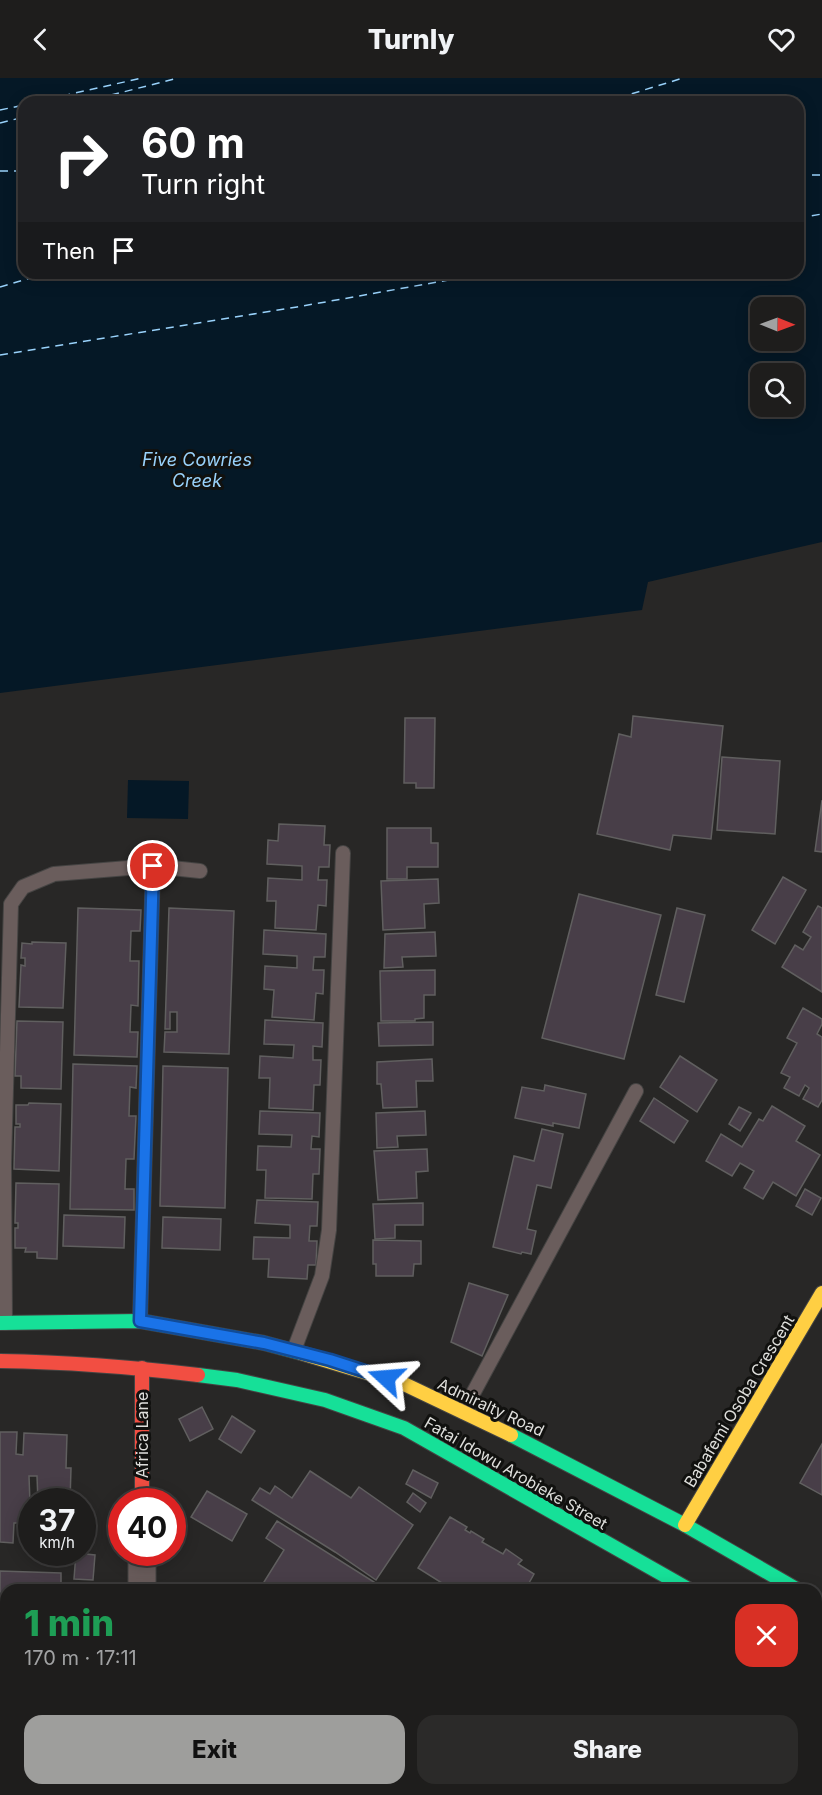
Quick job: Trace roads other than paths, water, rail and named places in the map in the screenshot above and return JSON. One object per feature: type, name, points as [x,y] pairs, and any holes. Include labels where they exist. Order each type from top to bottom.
[{"type":"street","name":"Babafemi Osoba Crescent","points":[[685,1525],[822,1293]]},
{"type":"street","name":"Admiralty Road","points":[[3,1323],[140,1321],[294,1350],[404,1384],[545,1451],[685,1525],[788,1584]]},
{"type":"street","name":"Fatai Idowu Arobieke Street","points":[[0,1361],[66,1362],[142,1368],[237,1380],[325,1400],[404,1428],[679,1584]]},
{"type":"street","name":"Africa Lane","points":[[142,1368],[142,1488]]},
{"type":"street","points":[[142,1566],[142,1584]]},
{"type":"lane","points":[[294,1350],[322,1276],[329,1230],[343,853]]},
{"type":"lane","points":[[140,1321],[153,866]]},
{"type":"lane","points":[[3,1323],[4,1163],[11,904],[23,887],[54,874],[153,866],[200,871]]},
{"type":"lane","points":[[463,1412],[636,1091]]},
{"type":"water","name":"Five Cowries Creek","points":[[0,78],[822,78],[822,542],[648,582],[642,610],[0,693]]},
{"type":"water","points":[[128,780],[189,781],[188,819],[127,818]]}]
